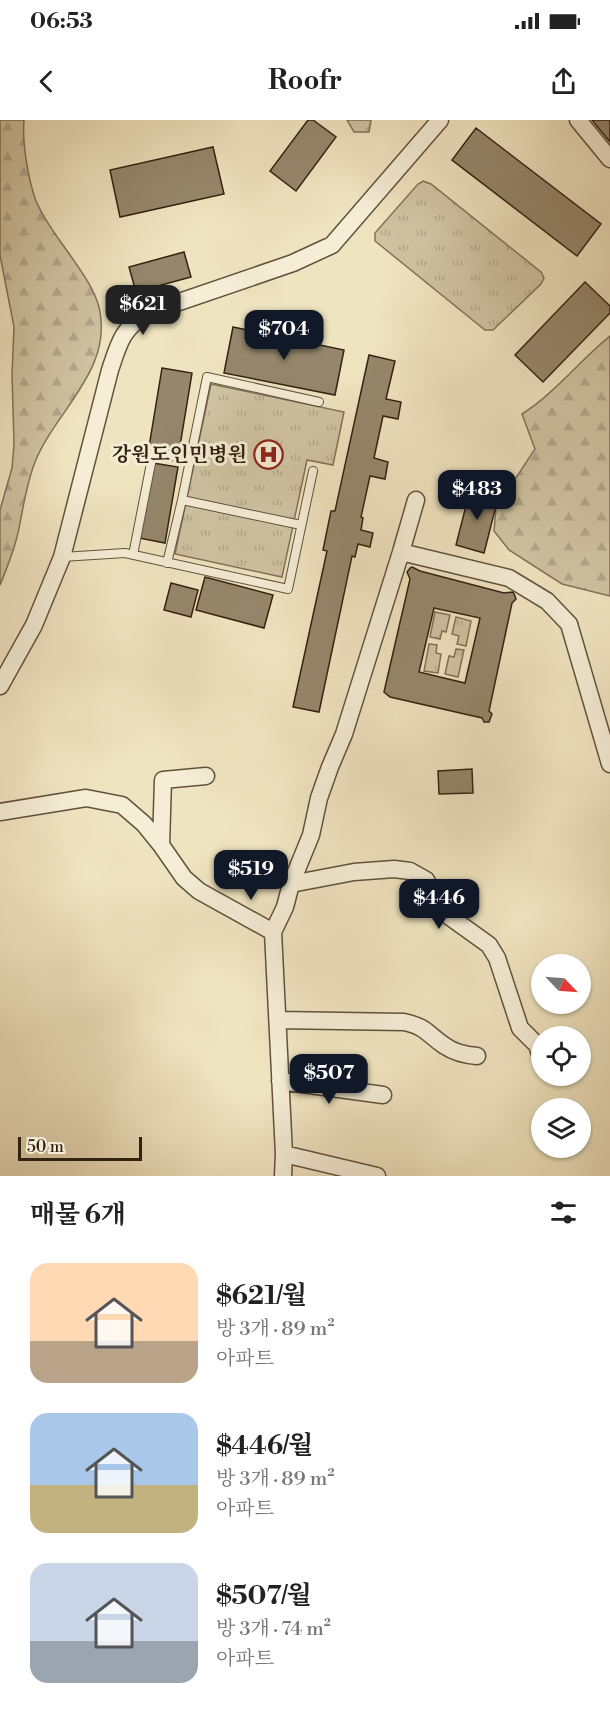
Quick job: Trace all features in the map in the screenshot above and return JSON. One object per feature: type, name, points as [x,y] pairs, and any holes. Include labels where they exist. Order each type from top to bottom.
[{"type":"street","points":[[0,686],[34,625],[62,557],[110,370],[119,343],[131,323],[147,314],[293,263],[332,245],[440,120]]},
{"type":"street","points":[[578,120],[610,159]]},
{"type":"street","points":[[283,1176],[284,1154],[273,932],[285,907],[291,884],[311,835],[319,798],[344,734],[416,500]]},
{"type":"street","points":[[401,552],[508,578],[547,601],[569,624],[610,764]]},
{"type":"street","points":[[161,844],[163,780],[206,776]]},
{"type":"street","points":[[0,812],[86,798],[122,805],[144,824],[184,878],[199,891],[273,932]]},
{"type":"street","points":[[291,884],[354,872],[394,869],[410,871],[426,880],[439,904],[450,917],[489,945],[497,958],[520,1028],[531,1039]]},
{"type":"street","points":[[278,1020],[404,1022],[420,1025],[445,1047],[460,1054],[477,1056]]},
{"type":"street","points":[[280,1081],[383,1095]]},
{"type":"street","points":[[284,1154],[377,1176]]},
{"type":"lane","points":[[167,563],[207,377],[319,402]]},
{"type":"lane","points":[[133,555],[153,453],[189,459]]},
{"type":"lane","points":[[62,557],[124,553],[288,589],[312,471]]},
{"type":"lane","points":[[182,500],[301,525]]},
{"type":"green space","points":[[0,120],[24,120],[26,161],[36,201],[47,222],[91,286],[99,307],[101,329],[98,350],[91,370],[44,443],[35,462],[16,539],[0,585],[0,510],[12,468],[14,444],[12,374],[14,327],[0,255]]},
{"type":"green space","points":[[347,120],[371,120],[369,132],[354,132]]},
{"type":"green space","points":[[423,181],[431,184],[541,272],[544,278],[541,284],[493,330],[485,330],[375,241],[375,233]]},
{"type":"green space","points":[[610,336],[610,596],[562,584],[509,550],[494,531],[496,508],[535,449],[522,414],[534,406]]},
{"type":"green space","points":[[211,384],[344,412],[333,465],[307,460],[282,577],[175,554]]},
{"type":"green space","points":[[435,612],[450,615],[446,632],[442,631],[440,639],[430,637]]},
{"type":"green space","points":[[456,617],[471,621],[466,646],[457,644],[459,636],[452,634]]},
{"type":"green space","points":[[429,644],[437,645],[436,653],[441,654],[438,673],[424,671]]},
{"type":"green space","points":[[456,649],[464,650],[458,677],[445,674],[449,656],[454,657]]},
{"type":"building","points":[[308,120],[313,120],[336,137],[296,191],[270,171]]},
{"type":"building","points":[[592,120],[610,120],[610,142]]},
{"type":"building","points":[[476,128],[601,224],[577,256],[452,160]]},
{"type":"building","points":[[213,147],[224,194],[120,217],[110,170]]},
{"type":"building","points":[[184,252],[191,277],[136,292],[129,267]]},
{"type":"building","points":[[585,282],[610,306],[610,313],[543,382],[515,355]]},
{"type":"building","points":[[233,327],[344,350],[335,395],[224,373]]},
{"type":"building","points":[[369,355],[395,361],[386,399],[401,402],[398,419],[383,416],[374,458],[388,462],[385,479],[370,476],[361,517],[363,518],[361,530],[373,533],[370,547],[358,544],[355,557],[352,556],[319,712],[293,707],[327,551],[323,550],[331,511],[335,511]]},
{"type":"building","points":[[162,368],[192,373],[179,452],[149,447]]},
{"type":"building","points":[[153,463],[178,467],[165,543],[139,538]]},
{"type":"building","points":[[470,490],[498,498],[484,553],[456,545]]},
{"type":"building","points":[[410,568],[504,593],[513,592],[516,599],[512,603],[489,711],[492,714],[489,722],[484,722],[482,718],[390,697],[384,692],[410,579],[407,572]],"holes":[[[434,608],[480,618],[465,683],[419,672]]]},
{"type":"building","points":[[205,577],[273,595],[264,628],[196,610]]},
{"type":"building","points":[[171,583],[198,590],[191,617],[164,610]]},
{"type":"building","points":[[472,769],[473,793],[439,794],[438,771]]},
{"type":"place","name":"강원도인민병원","points":[[268,455]]}]
